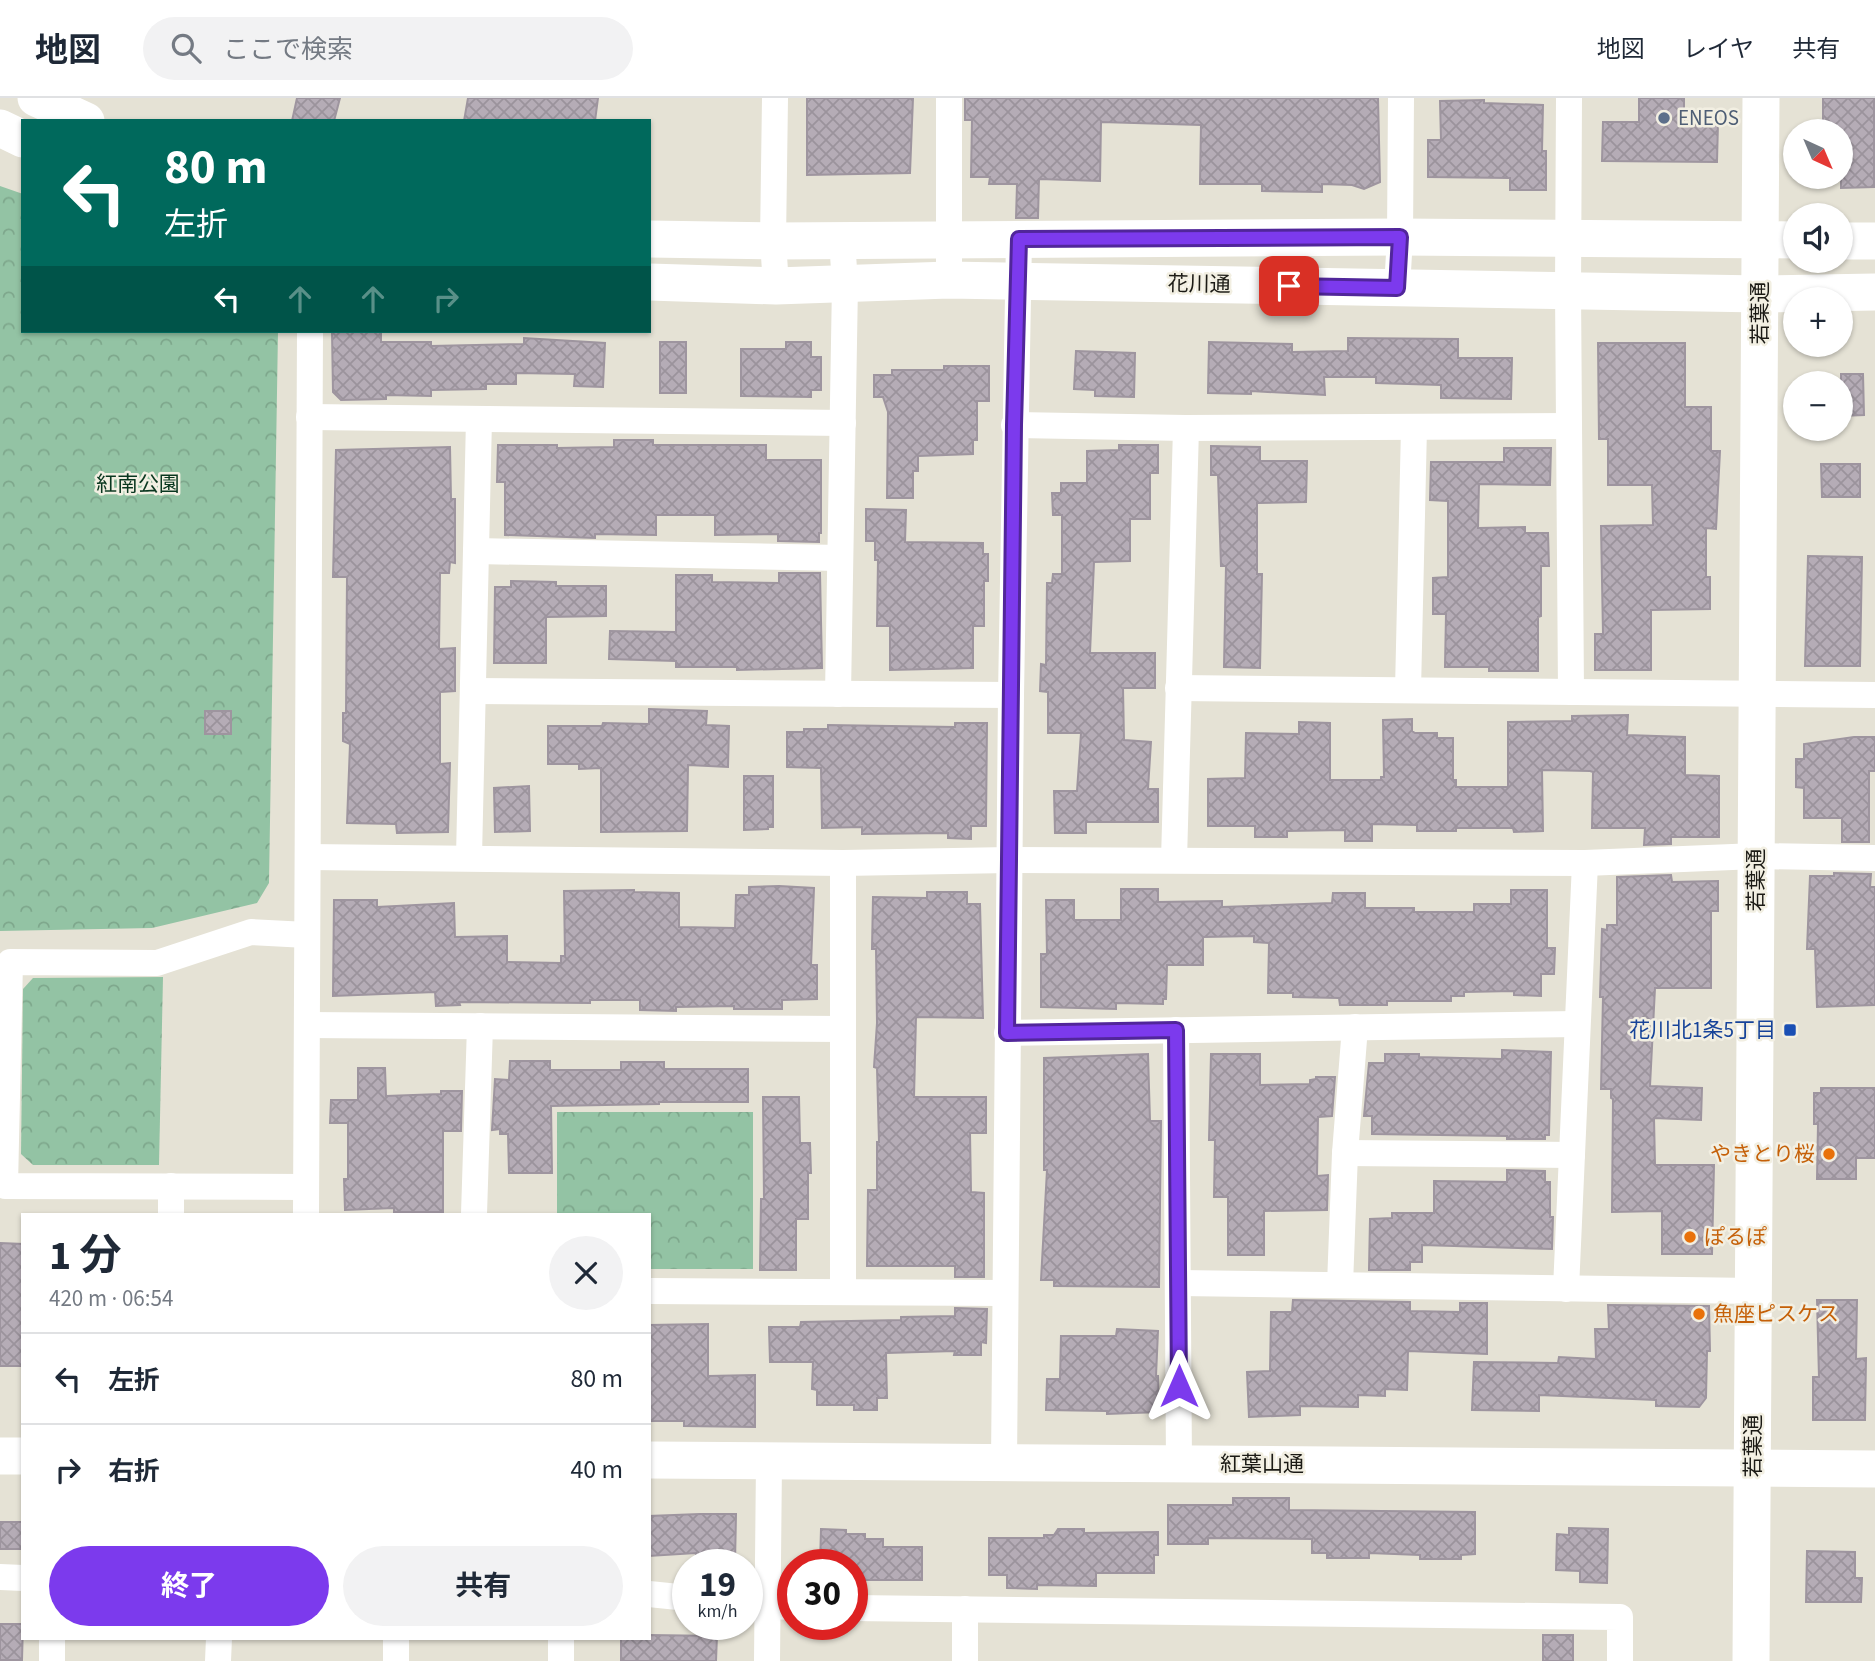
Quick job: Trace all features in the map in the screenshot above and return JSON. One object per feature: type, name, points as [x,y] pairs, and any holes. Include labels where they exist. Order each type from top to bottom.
[{"type":"street","points":[[36,98],[82,119]]},
{"type":"street","points":[[775,98],[773,241],[776,286]]},
{"type":"street","points":[[949,98],[949,280]]},
{"type":"street","points":[[1397,288],[1401,98]]},
{"type":"street","points":[[1569,98],[1571,692]]},
{"type":"street","name":"若葉通","points":[[1751,1661],[1761,294],[1778,240],[1761,98]]},
{"type":"street","points":[[0,128],[21,138]]},
{"type":"street","points":[[651,239],[773,241],[1400,237],[1778,240]]},
{"type":"street","points":[[1004,1463],[1014,425],[1019,239]]},
{"type":"street","points":[[838,694],[845,284],[842,240]]},
{"type":"street","points":[[1853,241],[1875,241]]},
{"type":"street","name":"花川通","points":[[651,282],[776,286],[949,280],[1761,294],[1875,292]]},
{"type":"street","points":[[306,1213],[310,333]]},
{"type":"street","points":[[309,417],[842,423]]},
{"type":"street","points":[[469,858],[479,419]]},
{"type":"street","points":[[1014,425],[1186,428],[1569,426]]},
{"type":"street","points":[[1408,690],[1414,427]]},
{"type":"street","points":[[1174,860],[1186,428]]},
{"type":"street","points":[[475,551],[840,558]]},
{"type":"street","points":[[1178,688],[1875,695]]},
{"type":"street","points":[[473,691],[1011,695]]},
{"type":"street","points":[[308,857],[843,863],[1009,860],[1585,863],[1757,856],[1875,858]]},
{"type":"street","points":[[843,863],[843,1292]]},
{"type":"street","points":[[1566,1289],[1585,863]]},
{"type":"street","points":[[306,1187],[5,1186],[10,962],[157,963],[251,932],[307,935]]},
{"type":"street","points":[[1007,1033],[1577,1024]]},
{"type":"street","points":[[307,1025],[843,1029]]},
{"type":"street","points":[[474,1213],[480,1026]]},
{"type":"street","points":[[1340,1285],[1345,1153],[1355,1027]]},
{"type":"street","points":[[1176,1030],[1179,1464]]},
{"type":"street","points":[[1345,1153],[1572,1155]]},
{"type":"street","points":[[171,1186],[172,1213]]},
{"type":"street","points":[[1179,1283],[1754,1291]]},
{"type":"street","points":[[651,1291],[1005,1293]]},
{"type":"street","points":[[0,1456],[21,1456]]},
{"type":"street","name":"紅葉山通","points":[[651,1460],[1875,1469]]},
{"type":"street","points":[[767,1661],[769,1461]]},
{"type":"street","points":[[0,1577],[21,1578]]},
{"type":"street","points":[[651,1594],[672,1596]]},
{"type":"street","points":[[868,1608],[1620,1616],[1620,1661]]},
{"type":"street","points":[[965,1609],[965,1661]]},
{"type":"street","points":[[52,1640],[52,1661]]},
{"type":"street","points":[[218,1661],[219,1640]]},
{"type":"street","points":[[396,1640],[396,1661]]},
{"type":"street","points":[[561,1640],[561,1661]]},
{"type":"green space","name":"紅南公園","points":[[0,186],[21,193],[21,333],[278,333],[269,883],[257,903],[152,928],[0,931]]},
{"type":"green space","points":[[163,977],[159,1165],[33,1165],[21,1154],[23,989],[33,978]]},
{"type":"green space","points":[[557,1112],[753,1112],[753,1269],[651,1269],[651,1213],[557,1213]]},
{"type":"building","points":[[297,98],[340,98],[335,119],[292,119]]},
{"type":"building","points":[[468,98],[598,98],[595,119],[464,119]]},
{"type":"building","points":[[807,98],[913,98],[910,173],[807,175]]},
{"type":"building","points":[[965,98],[1378,98],[1380,182],[1364,189],[1352,185],[1322,184],[1322,192],[1262,191],[1262,184],[1200,184],[1201,125],[1101,122],[1100,181],[1039,179],[1038,218],[1016,218],[1017,184],[989,184],[990,177],[971,177],[972,120],[965,120]]},
{"type":"building","points":[[1639,98],[1684,98],[1684,122],[1718,123],[1717,162],[1602,161],[1603,122],[1639,122]]},
{"type":"building","points":[[1823,98],[1874,98],[1874,187],[1853,188],[1853,119],[1823,119]]},
{"type":"building","points":[[1484,100],[1484,103],[1543,105],[1542,151],[1546,151],[1546,190],[1510,190],[1510,178],[1428,177],[1428,140],[1441,140],[1440,101]]},
{"type":"building","points":[[332,333],[381,333],[381,342],[431,342],[431,346],[524,344],[524,338],[605,343],[603,387],[574,386],[575,374],[516,373],[516,384],[486,384],[486,389],[431,390],[431,396],[386,395],[386,399],[341,400],[333,392]]},
{"type":"building","points":[[1348,338],[1458,339],[1458,358],[1512,358],[1511,399],[1441,398],[1441,385],[1376,383],[1376,377],[1324,377],[1325,395],[1251,391],[1251,394],[1208,393],[1209,342],[1292,344],[1292,352],[1348,351]]},
{"type":"building","points":[[660,342],[686,342],[686,393],[660,393]]},
{"type":"building","points":[[786,342],[811,342],[811,357],[821,357],[821,390],[811,390],[811,397],[741,396],[741,349],[786,349]]},
{"type":"building","points":[[1598,343],[1685,343],[1685,407],[1711,407],[1711,451],[1720,451],[1716,529],[1706,528],[1706,577],[1710,577],[1710,609],[1651,610],[1651,670],[1595,670],[1595,634],[1603,634],[1601,526],[1653,525],[1652,485],[1608,485],[1608,439],[1599,439]]},
{"type":"building","points":[[1076,351],[1135,353],[1134,397],[1095,396],[1095,390],[1074,389]]},
{"type":"building","points":[[944,366],[989,366],[989,401],[977,401],[977,440],[973,440],[973,454],[918,456],[918,471],[913,471],[913,498],[887,498],[888,412],[883,397],[874,397],[874,375],[892,375],[892,370],[944,370]]},
{"type":"building","points":[[1853,374],[1863,374],[1864,415],[1853,415]]},
{"type":"building","points":[[614,440],[653,440],[653,445],[766,445],[766,460],[821,460],[819,542],[778,541],[778,534],[715,535],[715,515],[656,515],[656,535],[595,534],[595,538],[505,535],[505,482],[497,482],[498,445],[614,447]]},
{"type":"building","points":[[1119,445],[1158,445],[1158,473],[1150,473],[1150,519],[1130,519],[1130,561],[1094,562],[1090,653],[1155,653],[1155,688],[1123,688],[1124,740],[1151,742],[1148,789],[1158,789],[1158,822],[1086,822],[1086,833],[1055,833],[1054,791],[1077,791],[1081,733],[1048,733],[1048,692],[1040,691],[1041,664],[1046,665],[1047,583],[1052,583],[1053,574],[1062,574],[1062,515],[1053,515],[1052,493],[1061,493],[1061,483],[1087,483],[1087,451],[1119,450]]},
{"type":"building","points":[[1211,446],[1260,447],[1260,461],[1307,461],[1306,502],[1257,503],[1257,574],[1262,574],[1260,668],[1224,667],[1226,566],[1221,566],[1218,475],[1211,475]]},
{"type":"building","points":[[450,447],[451,499],[455,499],[455,563],[450,562],[449,573],[440,573],[439,649],[455,648],[455,691],[440,692],[440,764],[450,763],[448,832],[397,833],[396,824],[347,823],[350,744],[343,741],[343,713],[346,713],[347,577],[333,577],[336,450]]},
{"type":"building","points":[[1504,448],[1551,448],[1550,485],[1479,484],[1478,528],[1525,527],[1525,533],[1548,533],[1549,566],[1541,566],[1538,671],[1489,671],[1489,667],[1445,667],[1446,614],[1433,614],[1433,578],[1448,577],[1448,501],[1430,500],[1431,462],[1504,462]]},
{"type":"building","points":[[1821,464],[1860,464],[1860,497],[1822,497]]},
{"type":"building","points":[[866,509],[906,510],[905,542],[983,543],[983,554],[988,554],[988,581],[984,581],[984,626],[973,626],[973,668],[890,670],[890,626],[877,626],[878,560],[875,560],[875,541],[866,541]]},
{"type":"building","points":[[1808,556],[1862,557],[1860,666],[1805,666]]},
{"type":"building","points":[[779,573],[820,573],[822,668],[737,670],[737,667],[676,667],[676,661],[609,659],[610,631],[676,632],[676,575],[712,575],[712,582],[779,583]]},
{"type":"building","points":[[511,581],[556,582],[556,586],[606,586],[606,616],[546,617],[546,663],[494,663],[495,587],[511,587]]},
{"type":"building","points":[[649,709],[707,711],[706,725],[729,726],[728,767],[688,765],[687,831],[601,832],[601,768],[579,769],[579,764],[548,764],[548,726],[649,724]]},
{"type":"building","points":[[205,711],[231,711],[231,734],[205,734]]},
{"type":"building","points":[[1628,715],[1627,735],[1685,737],[1685,775],[1719,776],[1719,837],[1671,837],[1671,844],[1644,845],[1645,828],[1592,828],[1593,772],[1590,771],[1542,770],[1543,831],[1456,828],[1456,831],[1417,831],[1417,825],[1372,824],[1372,841],[1345,841],[1345,830],[1287,831],[1287,837],[1255,837],[1255,826],[1208,826],[1208,779],[1245,778],[1246,733],[1299,734],[1299,722],[1330,723],[1330,780],[1381,780],[1381,777],[1384,777],[1383,720],[1412,719],[1412,731],[1415,733],[1437,733],[1437,738],[1453,738],[1453,780],[1456,780],[1456,787],[1508,787],[1508,722],[1572,721],[1572,716]]},
{"type":"building","points":[[955,723],[987,723],[986,826],[971,826],[971,839],[948,838],[948,833],[862,834],[862,827],[822,828],[821,768],[787,767],[787,732],[828,729],[828,725],[955,727]]},
{"type":"building","points":[[1875,737],[1875,771],[1869,771],[1869,842],[1842,842],[1842,818],[1804,818],[1804,788],[1796,787],[1796,759],[1804,759],[1804,744]]},
{"type":"building","points":[[744,776],[773,776],[773,827],[744,830]]},
{"type":"building","points":[[529,786],[530,831],[495,832],[494,788]]},
{"type":"building","points":[[1834,873],[1871,874],[1870,887],[1875,887],[1875,1005],[1817,1007],[1815,949],[1807,949],[1810,876],[1834,876]]},
{"type":"building","points":[[1671,875],[1672,882],[1718,881],[1718,911],[1711,911],[1711,988],[1655,988],[1650,1086],[1702,1088],[1701,1120],[1654,1118],[1655,1165],[1714,1165],[1712,1254],[1662,1254],[1662,1211],[1612,1212],[1613,1099],[1611,1089],[1601,1089],[1602,929],[1607,930],[1607,925],[1617,925],[1617,877]]},
{"type":"building","points":[[749,887],[814,888],[811,965],[817,965],[817,999],[782,1000],[782,1009],[734,1009],[734,1006],[676,1007],[676,1011],[640,1010],[640,1000],[590,1000],[590,1003],[459,1002],[460,1005],[436,1006],[435,992],[333,996],[334,900],[377,900],[377,907],[454,903],[455,937],[507,936],[507,962],[561,963],[561,956],[565,956],[564,891],[634,890],[679,893],[679,927],[735,928],[736,895],[749,895]]},
{"type":"building","points":[[1121,889],[1158,889],[1158,902],[1222,901],[1222,907],[1332,903],[1333,893],[1365,893],[1365,908],[1414,908],[1414,912],[1474,912],[1474,904],[1511,904],[1511,890],[1547,890],[1547,948],[1555,948],[1554,974],[1541,974],[1541,996],[1514,995],[1514,991],[1464,992],[1464,996],[1451,996],[1451,1001],[1387,1001],[1387,1005],[1340,1005],[1339,998],[1293,997],[1293,993],[1268,993],[1269,943],[1254,942],[1254,936],[1203,937],[1203,965],[1167,965],[1166,999],[1163,999],[1163,1004],[1116,1003],[1116,1009],[1041,1007],[1041,954],[1047,954],[1046,900],[1074,900],[1074,920],[1121,920]]},
{"type":"building","points":[[927,892],[967,892],[967,904],[980,904],[983,1018],[916,1017],[914,1097],[986,1097],[986,1133],[970,1133],[971,1192],[984,1193],[984,1277],[955,1277],[955,1266],[867,1266],[868,1190],[877,1190],[879,1142],[877,1068],[874,1067],[877,1023],[876,949],[872,949],[873,897],[927,898]]},
{"type":"building","points":[[1502,1050],[1551,1052],[1549,1135],[1545,1135],[1545,1139],[1372,1134],[1372,1116],[1364,1116],[1369,1063],[1385,1063],[1385,1054],[1502,1059]]},
{"type":"building","points":[[1148,1054],[1150,1121],[1161,1121],[1159,1287],[1054,1286],[1054,1280],[1041,1280],[1047,1170],[1044,1170],[1044,1058]]},
{"type":"building","points":[[1211,1054],[1260,1054],[1260,1085],[1310,1084],[1310,1080],[1316,1077],[1335,1077],[1332,1116],[1318,1117],[1317,1176],[1328,1175],[1327,1210],[1264,1211],[1264,1255],[1228,1255],[1228,1197],[1214,1197],[1215,1140],[1209,1140]]},
{"type":"building","points":[[510,1061],[550,1061],[550,1070],[621,1070],[621,1062],[664,1062],[664,1069],[748,1069],[748,1102],[551,1106],[552,1173],[509,1173],[508,1134],[500,1134],[500,1129],[492,1130],[495,1079],[509,1080]]},
{"type":"building","points":[[358,1068],[385,1068],[386,1096],[462,1091],[461,1131],[443,1131],[443,1212],[394,1212],[394,1208],[345,1210],[348,1123],[330,1123],[331,1100],[358,1100]]},
{"type":"building","points":[[1821,1088],[1875,1088],[1875,1158],[1856,1158],[1856,1179],[1817,1179],[1818,1124],[1814,1124],[1814,1093],[1821,1093]]},
{"type":"building","points":[[763,1097],[799,1097],[800,1143],[810,1143],[808,1219],[796,1219],[796,1270],[760,1270],[761,1199],[764,1199]]},
{"type":"building","points":[[1507,1170],[1545,1171],[1545,1182],[1550,1182],[1552,1249],[1422,1245],[1422,1262],[1410,1262],[1410,1270],[1369,1270],[1370,1219],[1392,1218],[1392,1213],[1434,1213],[1434,1181],[1507,1182]]},
{"type":"building","points":[[0,1243],[21,1244],[21,1366],[0,1366]]},
{"type":"building","points":[[1293,1300],[1410,1302],[1410,1311],[1460,1312],[1460,1303],[1487,1303],[1487,1354],[1408,1351],[1407,1390],[1385,1389],[1385,1396],[1358,1395],[1358,1407],[1300,1406],[1300,1415],[1249,1417],[1247,1372],[1270,1371],[1271,1312],[1292,1312]]},
{"type":"building","points":[[1817,1300],[1857,1300],[1856,1359],[1866,1358],[1865,1420],[1813,1420],[1813,1377],[1819,1377]]},
{"type":"building","points":[[1608,1305],[1709,1306],[1710,1351],[1707,1351],[1706,1398],[1699,1407],[1656,1406],[1656,1400],[1539,1395],[1539,1411],[1472,1410],[1474,1362],[1558,1363],[1559,1357],[1596,1359],[1595,1329],[1609,1329]]},
{"type":"building","points":[[955,1308],[987,1309],[986,1343],[981,1342],[981,1355],[954,1355],[955,1351],[886,1353],[887,1398],[877,1398],[877,1410],[854,1410],[854,1405],[817,1405],[817,1390],[812,1389],[813,1362],[770,1362],[769,1327],[800,1327],[801,1322],[955,1316]]},
{"type":"building","points":[[708,1324],[708,1376],[755,1375],[755,1427],[684,1426],[684,1421],[651,1421],[651,1325]]},
{"type":"building","points":[[1117,1329],[1158,1331],[1156,1376],[1159,1412],[1107,1414],[1107,1411],[1046,1410],[1047,1379],[1060,1379],[1061,1336],[1116,1336]]},
{"type":"building","points":[[1233,1498],[1289,1498],[1289,1510],[1475,1512],[1475,1554],[1461,1555],[1461,1559],[1420,1559],[1420,1555],[1369,1553],[1369,1558],[1327,1558],[1327,1553],[1312,1553],[1312,1539],[1208,1538],[1208,1544],[1168,1544],[1168,1505],[1233,1505]]},
{"type":"building","points":[[736,1514],[735,1549],[672,1549],[672,1555],[651,1556],[651,1516]]},
{"type":"building","points":[[0,1522],[21,1522],[21,1549],[0,1549]]},
{"type":"building","points":[[1569,1528],[1608,1529],[1607,1583],[1580,1582],[1580,1571],[1556,1570],[1557,1534],[1569,1535]]},
{"type":"building","points":[[821,1529],[846,1530],[846,1534],[865,1534],[865,1539],[883,1539],[883,1547],[922,1547],[922,1580],[868,1580],[868,1549],[820,1549]]},
{"type":"building","points":[[1058,1529],[1084,1529],[1084,1533],[1158,1532],[1158,1555],[1154,1555],[1154,1573],[1096,1573],[1096,1586],[1037,1585],[1037,1589],[1007,1588],[1007,1575],[989,1575],[989,1538],[1044,1538],[1044,1535],[1054,1535]]},
{"type":"building","points":[[1807,1551],[1855,1552],[1855,1578],[1862,1578],[1861,1602],[1806,1602]]},
{"type":"building","points":[[0,1624],[21,1624],[22,1660],[0,1660]]},
{"type":"building","points":[[651,1635],[672,1635],[672,1640],[717,1640],[716,1661],[621,1661],[621,1640],[651,1640]]},
{"type":"building","points":[[1543,1635],[1573,1635],[1573,1661],[1543,1661]]},
{"type":"place","name":"ENEOS","points":[[1664,118]]},
{"type":"place","name":"花川北1条5丁目","points":[[1790,1030]]},
{"type":"place","name":"やきとり桜","points":[[1829,1154]]},
{"type":"place","name":"ぽるぽ","points":[[1690,1237]]},
{"type":"place","name":"魚座ピスケス","points":[[1699,1314]]},
{"type":"route","points":[[1179,1386],[1176,1030],[1007,1033],[1014,425],[1019,239],[1400,237],[1397,288],[1289,286]]}]
